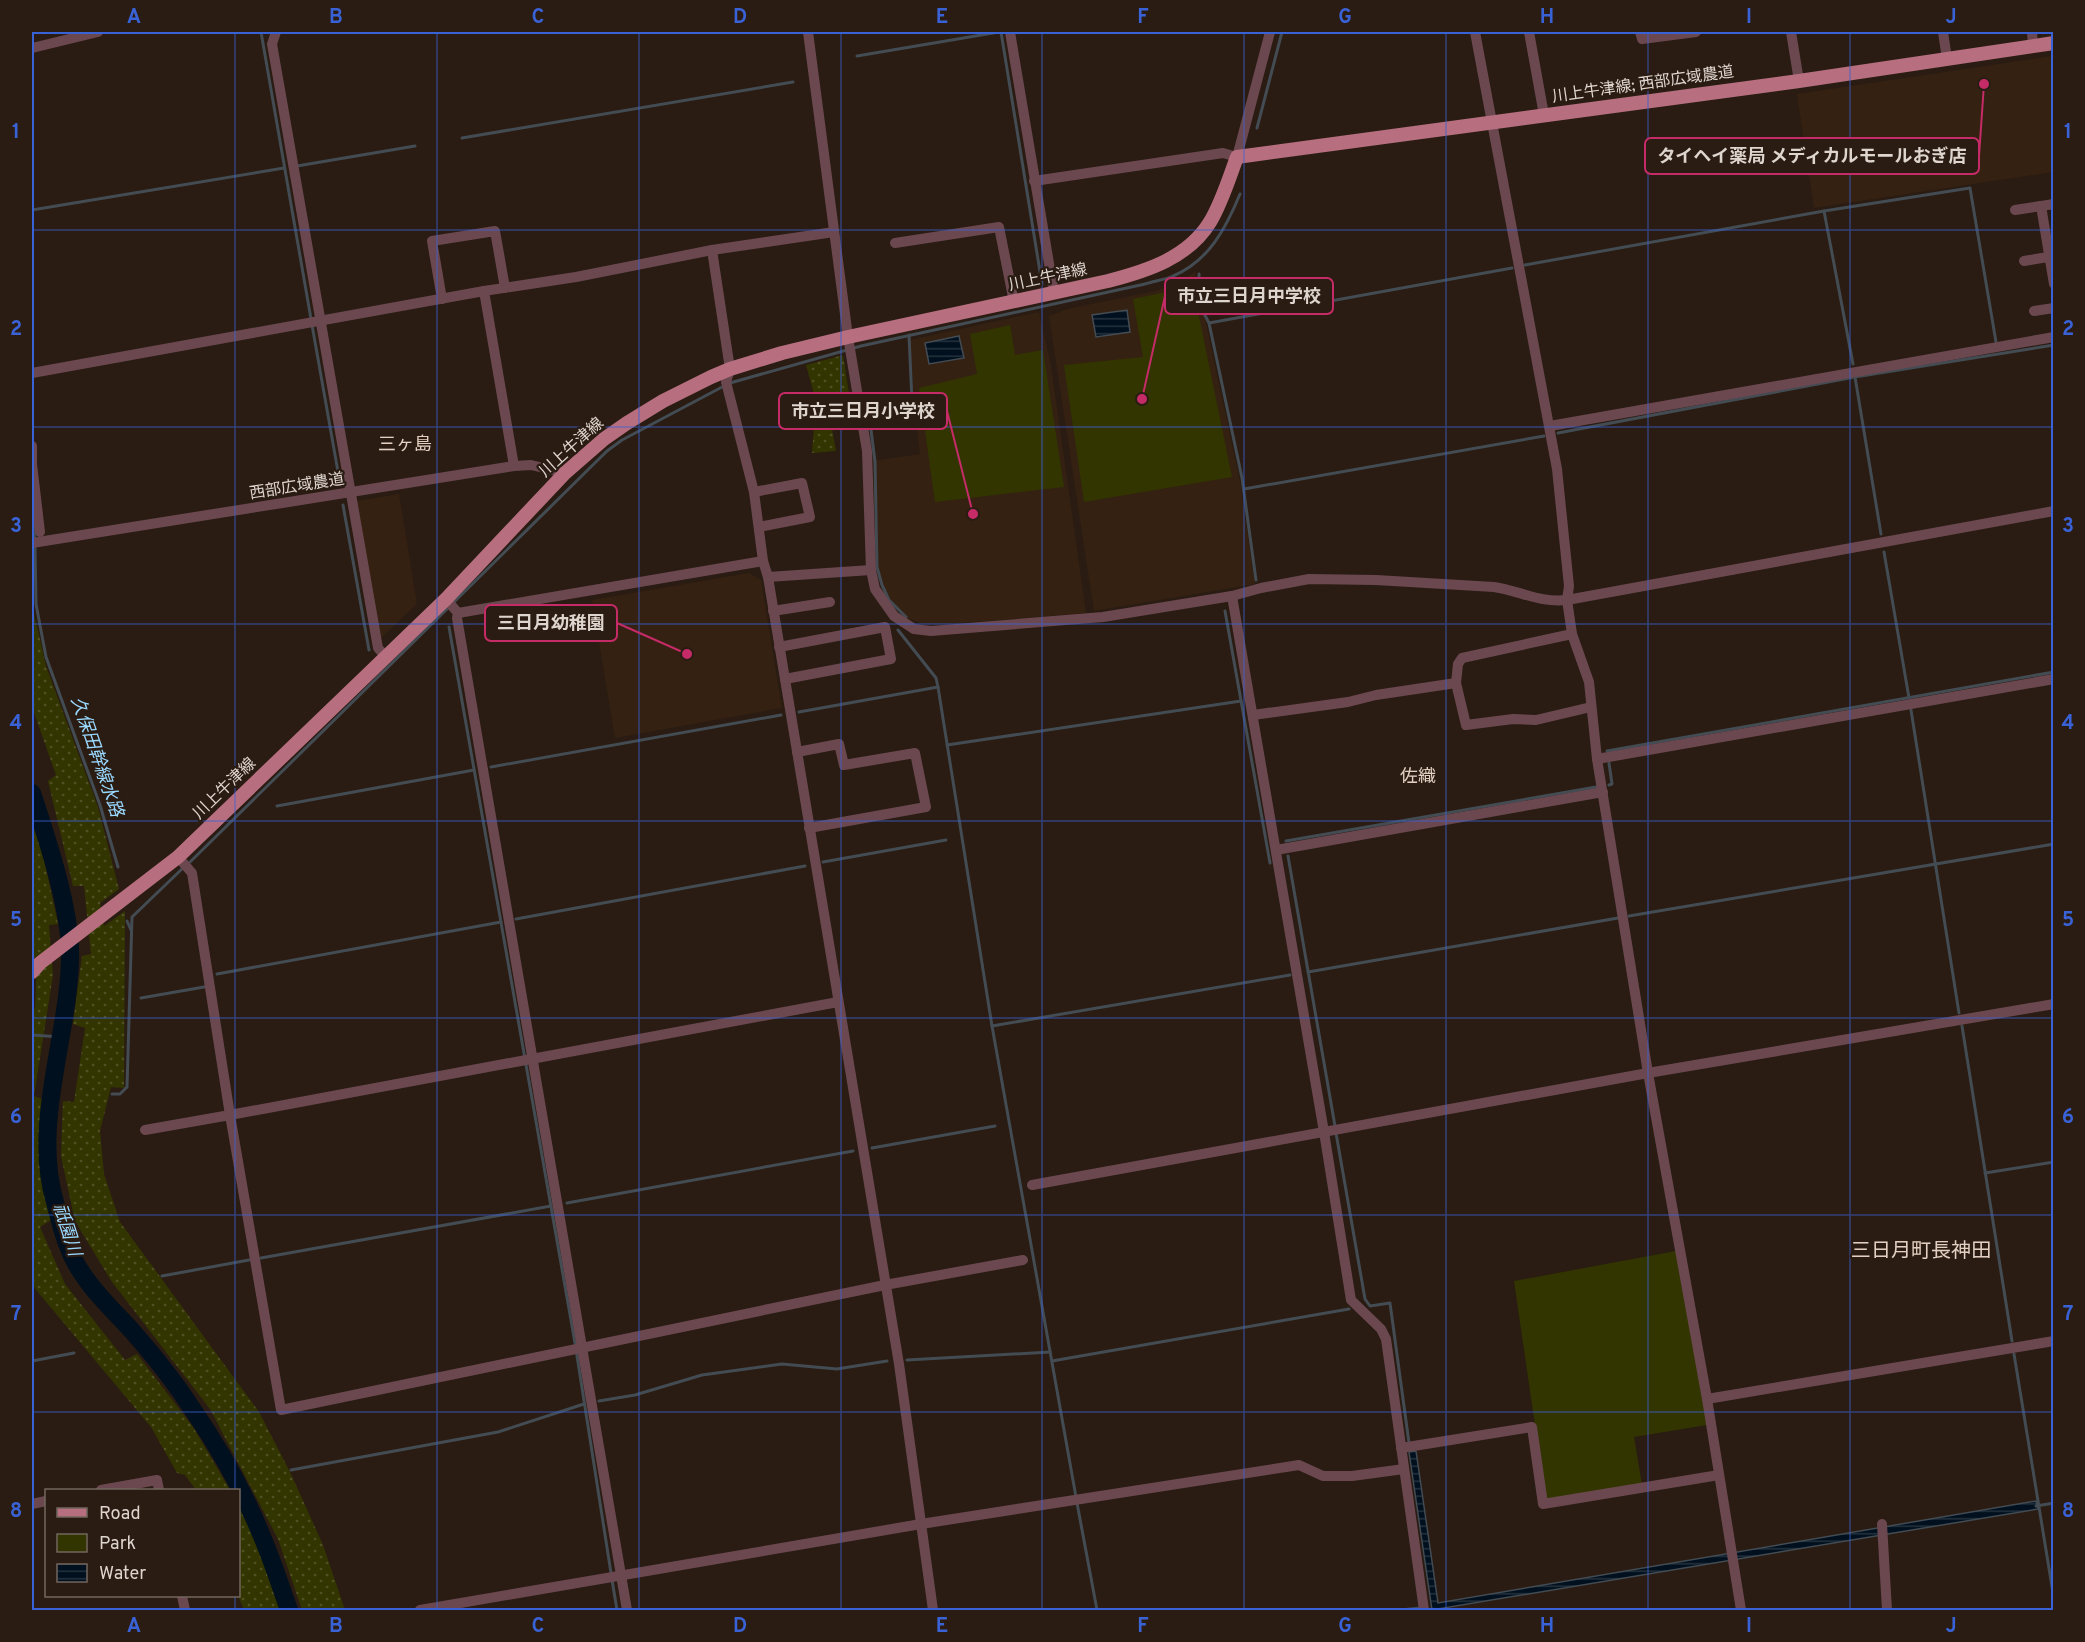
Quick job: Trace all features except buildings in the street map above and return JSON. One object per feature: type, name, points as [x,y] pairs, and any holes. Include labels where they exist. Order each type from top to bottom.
[{"type":"main road","name":"川上牛津線; 西部広域農道","points":[[1237,157],[1799,81],[2054,43]]},
{"type":"main road","name":"川上牛津線","points":[[32,971],[178,857],[446,599],[565,473],[604,439],[627,423],[686,388],[728,380],[1014,302],[1136,274],[1163,263],[1201,235],[1211,220],[1237,157]]},
{"type":"street","points":[[32,48],[98,32]]},
{"type":"street","points":[[276,32],[272,44],[378,648],[386,657]]},
{"type":"street","points":[[808,32],[834,232],[868,459],[871,570],[875,589],[894,616],[906,625],[923,630],[959,629],[1103,617],[1232,596],[1295,581],[1334,578],[1494,587],[1537,599],[1568,600],[2054,511]]},
{"type":"street","points":[[1010,32],[1054,294]]},
{"type":"street","points":[[1034,181],[1224,153],[1237,157],[1270,32]]},
{"type":"street","points":[[1475,32],[1550,426],[1567,563],[1572,634],[1588,682],[1597,759],[1648,1073],[1707,1399],[1741,1611]]},
{"type":"street","points":[[1529,32],[1544,115]]},
{"type":"street","points":[[1640,32],[1642,39],[1696,32]]},
{"type":"street","points":[[1791,32],[1799,81]]},
{"type":"street","points":[[1943,32],[1947,59]]},
{"type":"street","points":[[2032,32],[2034,46]]},
{"type":"street","points":[[2015,210],[2054,204]]},
{"type":"street","points":[[2041,206],[2054,284]]},
{"type":"street","points":[[895,243],[999,227],[1014,302]]},
{"type":"street","points":[[442,299],[432,241],[495,231],[505,288]]},
{"type":"street","points":[[32,373],[484,291],[576,278],[712,250],[834,232]]},
{"type":"street","points":[[712,250],[728,380],[739,439],[754,492],[763,561],[768,577],[898,1364],[933,1611]]},
{"type":"street","points":[[2024,261],[2051,256]]},
{"type":"street","points":[[484,291],[514,466]]},
{"type":"street","points":[[2034,311],[2054,308]]},
{"type":"street","points":[[1550,426],[2054,337]]},
{"type":"street","points":[[32,446],[40,532]]},
{"type":"street","name":"西部広域農道","points":[[32,543],[351,494],[514,466],[531,465],[565,473]]},
{"type":"street","points":[[754,492],[802,483],[810,517],[759,527]]},
{"type":"street","points":[[458,613],[763,561]]},
{"type":"street","points":[[768,577],[871,570]]},
{"type":"street","points":[[1232,596],[1351,1300],[1381,1329],[1386,1339],[1423,1606]]},
{"type":"street","points":[[446,599],[458,613],[481,768],[532,1059],[577,1348],[627,1611]]},
{"type":"street","points":[[773,610],[830,602]]},
{"type":"street","points":[[779,647],[885,627],[891,659],[784,679]]},
{"type":"street","points":[[1572,634],[1462,658],[1458,664],[1456,683],[1466,725],[1513,719],[1536,720],[1591,707]]},
{"type":"street","points":[[1597,759],[2054,679]]},
{"type":"street","points":[[1252,715],[1348,702],[1376,695],[1456,683]]},
{"type":"street","points":[[797,752],[840,744],[843,765],[915,753],[926,807],[809,828]]},
{"type":"street","points":[[1276,850],[1603,792]]},
{"type":"street","points":[[178,857],[192,873],[230,1115],[281,1410],[885,1285],[1023,1260]]},
{"type":"street","points":[[145,1131],[838,1002]]},
{"type":"street","points":[[1032,1185],[1648,1073],[2054,1004]]},
{"type":"street","points":[[1707,1399],[2054,1341]]},
{"type":"street","points":[[1401,1448],[1532,1427],[1543,1504],[1719,1475]]},
{"type":"street","points":[[420,1611],[921,1524],[1299,1465],[1323,1476],[1352,1476],[1404,1469]]},
{"type":"street","points":[[111,1489],[157,1480],[159,1489]]},
{"type":"street","points":[[1882,1524],[1887,1611]]},
{"type":"shaded area","points":[[2053,56],[2053,172],[1814,208],[1797,94]]},
{"type":"shaded area","points":[[1195,272],[1240,482],[1255,584],[1094,611],[1049,316],[1067,309],[1156,291],[1177,283]]},
{"type":"shaded area","points":[[1039,312],[1051,366],[1086,613],[951,624],[923,624],[904,617],[889,601],[881,587],[876,568],[873,461],[920,454],[910,340]]},
{"type":"shaded area","points":[[399,494],[417,604],[380,639],[357,501]]},
{"type":"shaded area","points":[[749,573],[761,580],[782,708],[615,738],[592,600]]},
{"type":"green space","points":[[1192,282],[1232,477],[1084,502],[1064,365],[1143,357],[1133,299],[1171,291]]},
{"type":"green space","points":[[1010,325],[1015,355],[1043,350],[1064,487],[935,502],[919,388],[977,374],[970,334]]},
{"type":"green space","points":[[843,355],[852,413],[830,418],[836,451],[812,453],[816,401],[806,365]]},
{"type":"green space","points":[[32,538],[33,549],[32,604]]},
{"type":"green space","points":[[32,604],[46,666],[98,807],[119,889],[100,903],[104,926],[125,911],[124,1088],[111,1087],[100,1131],[104,1174],[120,1222],[259,1412],[291,1474],[323,1545],[345,1610],[302,1610],[278,1539],[210,1409],[112,1282],[75,1221],[61,1156],[63,1101],[74,1102],[85,1028],[73,1024],[82,956],[91,954],[84,886],[73,886],[48,781],[56,775],[32,707]]},
{"type":"green space","points":[[32,815],[58,924],[49,925],[53,975],[34,1096],[42,1099],[39,1152],[51,1220],[40,1227],[65,1284],[125,1360],[137,1354],[193,1427],[229,1489],[195,1489],[185,1475],[177,1473],[151,1427],[32,1285],[32,1008],[35,1008],[37,955],[32,960]]},
{"type":"green space","points":[[1676,1251],[1707,1425],[1634,1437],[1642,1485],[1546,1501],[1514,1281]]},
{"type":"green space","points":[[240,1507],[253,1531],[280,1610],[244,1610],[238,1597]]},
{"type":"water","points":[[1127,310],[1130,332],[1096,337],[1092,315]]},
{"type":"water","points":[[959,336],[964,358],[929,364],[925,343]]},
{"type":"water","points":[[1416,1451],[1438,1603],[2036,1501],[2038,1509],[1432,1610],[1409,1452]]},
{"type":"waterway","points":[[261,32],[311,319]]},
{"type":"waterway","points":[[857,56],[999,32]]},
{"type":"waterway","points":[[1001,32],[1042,284]]},
{"type":"waterway","points":[[1257,128],[1282,32]]},
{"type":"waterway","points":[[462,138],[793,82]]},
{"type":"waterway","points":[[297,166],[415,146]]},
{"type":"waterway","points":[[32,210],[284,168]]},
{"type":"waterway","points":[[1525,265],[1824,211],[1970,188],[1996,342]]},
{"type":"waterway","points":[[730,383],[861,346],[1170,277],[1197,262],[1215,242],[1240,194]]},
{"type":"waterway","points":[[1824,211],[1853,364]]},
{"type":"waterway","points":[[1209,323],[1512,268]]},
{"type":"waterway","points":[[1199,274],[1200,306],[1209,323],[1242,478],[1256,580]]},
{"type":"waterway","points":[[312,325],[340,483]]},
{"type":"waterway","points":[[906,617],[889,600],[877,567],[875,462],[868,406],[912,401],[909,335]]},
{"type":"waterway","points":[[1558,433],[1855,377],[2054,345]]},
{"type":"waterway","points":[[1855,377],[1881,534]]},
{"type":"waterway","points":[[453,603],[607,451],[622,440],[724,386]]},
{"type":"waterway","points":[[1244,489],[1544,436]]},
{"type":"waterway","points":[[343,505],[369,650]]},
{"type":"waterway","points":[[32,514],[35,539]]},
{"type":"waterway","name":"久保田幹線水路","points":[[35,546],[36,604],[46,657],[100,805],[118,867]]},
{"type":"waterway","points":[[1884,552],[1909,698]]},
{"type":"waterway","points":[[188,864],[448,608]]},
{"type":"waterway","points":[[1225,611],[1270,863]]},
{"type":"waterway","points":[[449,627],[575,1343],[611,1573]]},
{"type":"waterway","points":[[898,630],[936,678],[938,687],[992,1026],[1076,1497]]},
{"type":"waterway","points":[[1607,751],[2054,672]]},
{"type":"waterway","points":[[799,712],[938,687]]},
{"type":"waterway","points":[[947,745],[1241,701]]},
{"type":"waterway","points":[[1911,710],[1959,1013]]},
{"type":"waterway","points":[[491,767],[781,715]]},
{"type":"waterway","points":[[1609,763],[1612,784],[1609,785]]},
{"type":"waterway","points":[[277,806],[474,770]]},
{"type":"waterway","points":[[1286,841],[1596,787]]},
{"type":"waterway","name":"祇園川","points":[[32,793],[63,898],[70,941],[68,990],[53,1081],[47,1142],[49,1172],[65,1238],[75,1263],[86,1278],[141,1341],[184,1397],[240,1489]]},
{"type":"waterway","points":[[823,862],[946,840]]},
{"type":"waterway","points":[[1629,916],[2054,844]]},
{"type":"waterway","points":[[1288,856],[1335,1126]]},
{"type":"waterway","points":[[516,919],[805,866]]},
{"type":"waterway","points":[[112,1094],[120,1094],[127,1087],[132,917],[183,868]]},
{"type":"waterway","points":[[1308,972],[1618,918]]},
{"type":"waterway","points":[[127,921],[131,930]]},
{"type":"waterway","points":[[217,974],[501,922]]},
{"type":"waterway","points":[[992,1026],[1290,975]]},
{"type":"waterway","points":[[141,998],[204,987]]},
{"type":"waterway","points":[[1962,1026],[2012,1341]]},
{"type":"waterway","points":[[32,1035],[61,1037]]},
{"type":"waterway","points":[[872,1148],[995,1126]]},
{"type":"waterway","points":[[1336,1133],[1365,1299],[1370,1306],[1390,1303],[1409,1443]]},
{"type":"waterway","points":[[567,1203],[853,1151]]},
{"type":"waterway","points":[[1985,1173],[2054,1162]]},
{"type":"waterway","points":[[261,1258],[551,1206]]},
{"type":"waterway","points":[[162,1276],[249,1260]]},
{"type":"waterway","points":[[1052,1361],[1349,1309]]},
{"type":"waterway","points":[[907,1360],[1050,1352]]},
{"type":"waterway","points":[[32,1361],[74,1353]]},
{"type":"waterway","points":[[2014,1354],[2054,1599]]},
{"type":"waterway","points":[[599,1401],[635,1395],[702,1375],[782,1364],[837,1369],[887,1361]]},
{"type":"waterway","points":[[291,1470],[498,1432],[584,1404]]},
{"type":"waterway","name":"祇園川","points":[[240,1489],[269,1553],[289,1610]]},
{"type":"waterway","points":[[1077,1503],[1097,1610]]},
{"type":"waterway","points":[[2036,1506],[2054,1503]]},
{"type":"waterway","points":[[612,1580],[617,1610]]},
{"type":"waterway","points":[[1401,1610],[1420,1608]]},
{"type":"place","name":"タイヘイ薬局 メディカルモールおぎ店","points":[[1984,84]]},
{"type":"place","name":"市立三日月中学校","points":[[1142,399]]},
{"type":"place","name":"市立三日月小学校","points":[[973,514]]},
{"type":"place","name":"三日月幼稚園","points":[[687,654]]},
{"type":"district","name":"三ヶ島","points":[[405,445]]},
{"type":"district","name":"佐織","points":[[1418,777]]},
{"type":"district","name":"三日月町長神田","points":[[1921,1252]]}]
